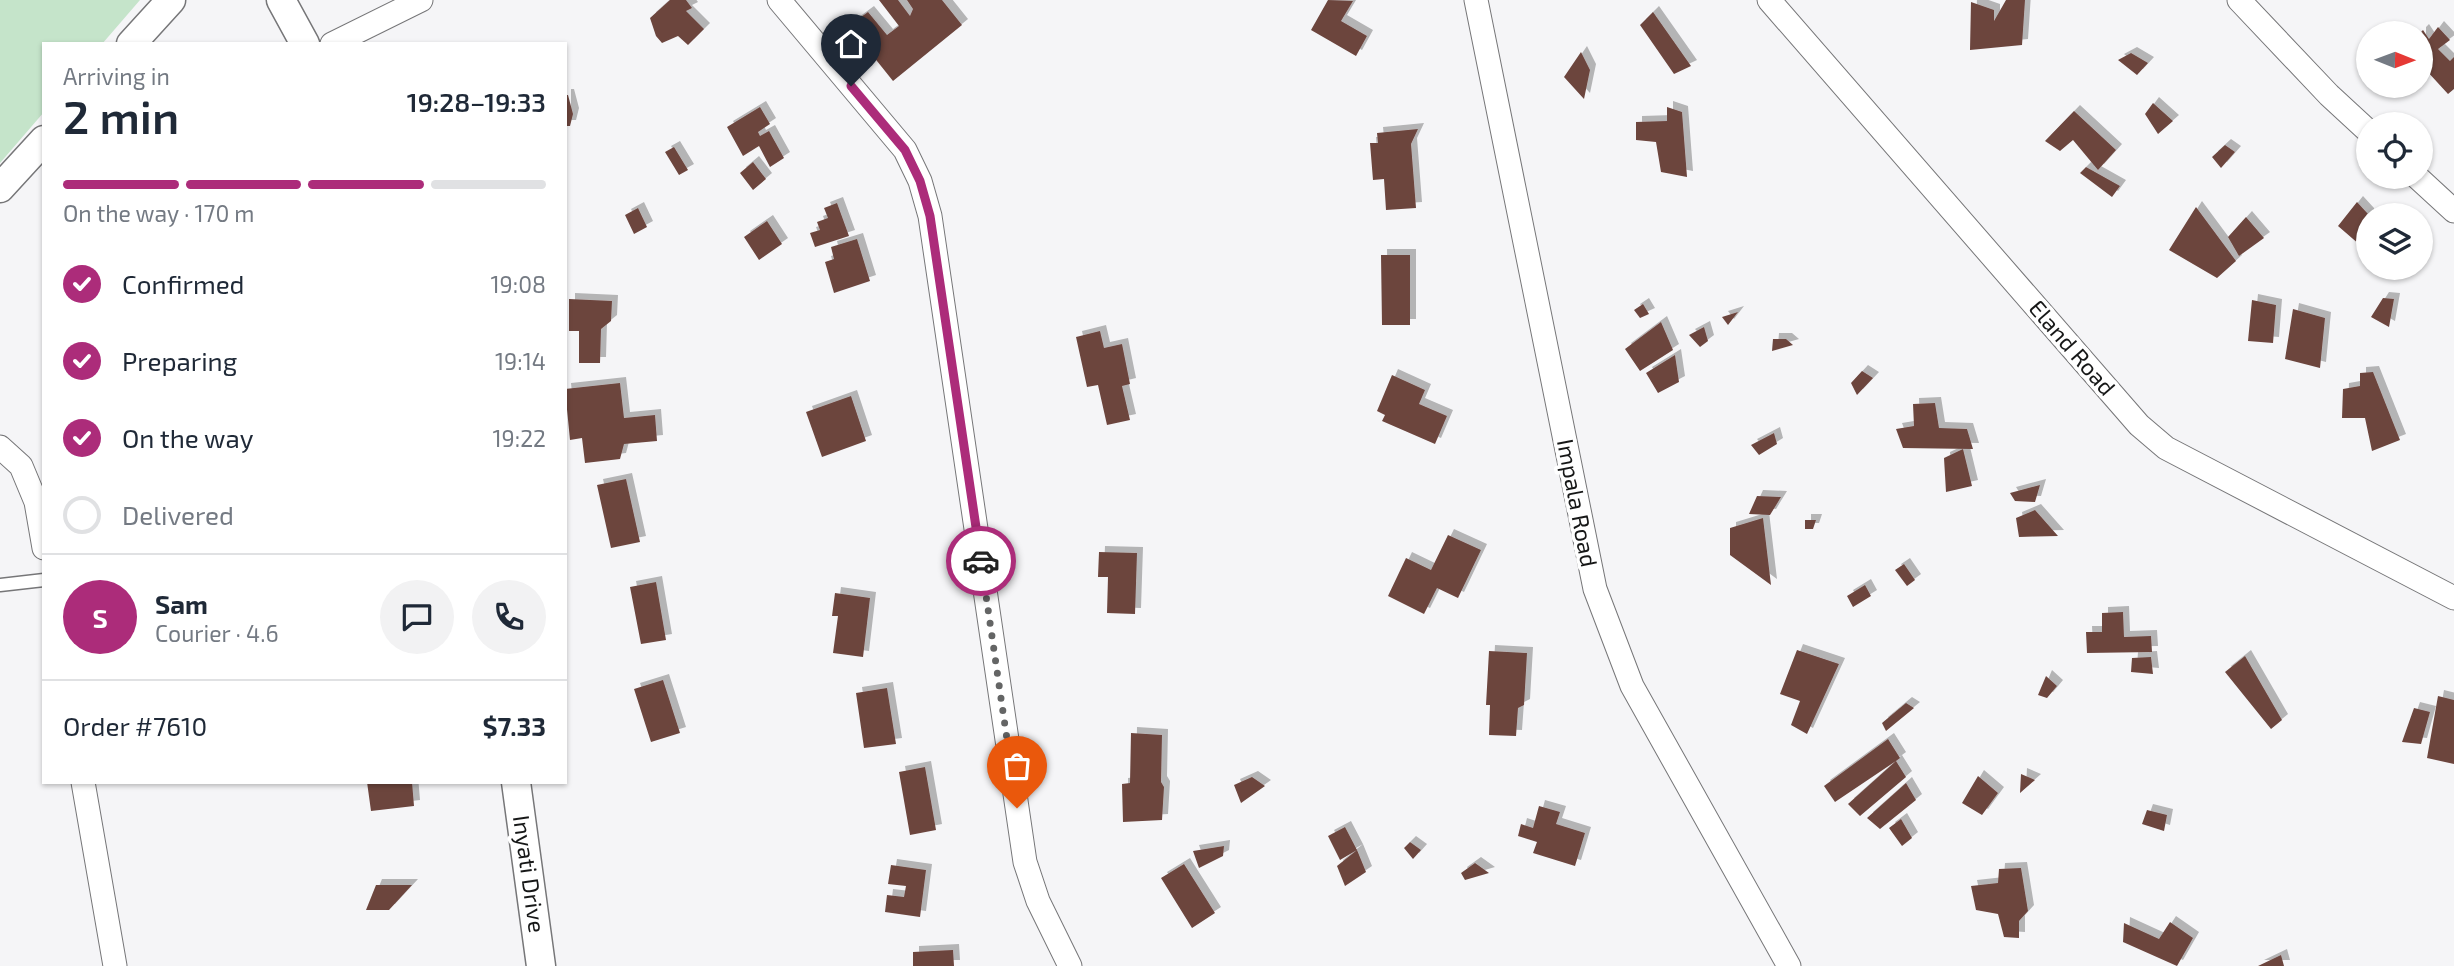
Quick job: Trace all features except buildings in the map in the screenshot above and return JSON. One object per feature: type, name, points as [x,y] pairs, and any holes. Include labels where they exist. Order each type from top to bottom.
[{"type":"street","points":[[133,42],[171,0]]},
{"type":"street","points":[[281,0],[304,42]]},
{"type":"street","points":[[336,42],[421,0]]},
{"type":"street","points":[[779,0],[905,150],[920,181],[930,216],[1025,862],[1038,901],[1070,966]]},
{"type":"street","name":"Impala Road","points":[[1476,0],[1595,589],[1632,685],[1789,966]]},
{"type":"street","name":"Eland Road","points":[[1769,0],[2139,425],[2166,448],[2454,598]]},
{"type":"street","points":[[2239,0],[2356,120]]},
{"type":"street","points":[[1,185],[42,142]]},
{"type":"street","points":[[2430,189],[2454,211]]},
{"type":"street","points":[[0,447],[21,466],[36,502],[42,536]]},
{"type":"street","points":[[83,784],[115,966]]},
{"type":"street","name":"Inyati Drive","points":[[516,784],[541,966]]},
{"type":"lane","points":[[0,586],[42,580]]},
{"type":"green space","points":[[0,0],[140,0],[104,42],[42,42],[42,114],[0,163]]},
{"type":"way so far","points":[[981,561],[1017,808]]},
{"type":"route","points":[[851,86],[905,150],[920,181],[930,216],[981,561]]}]
